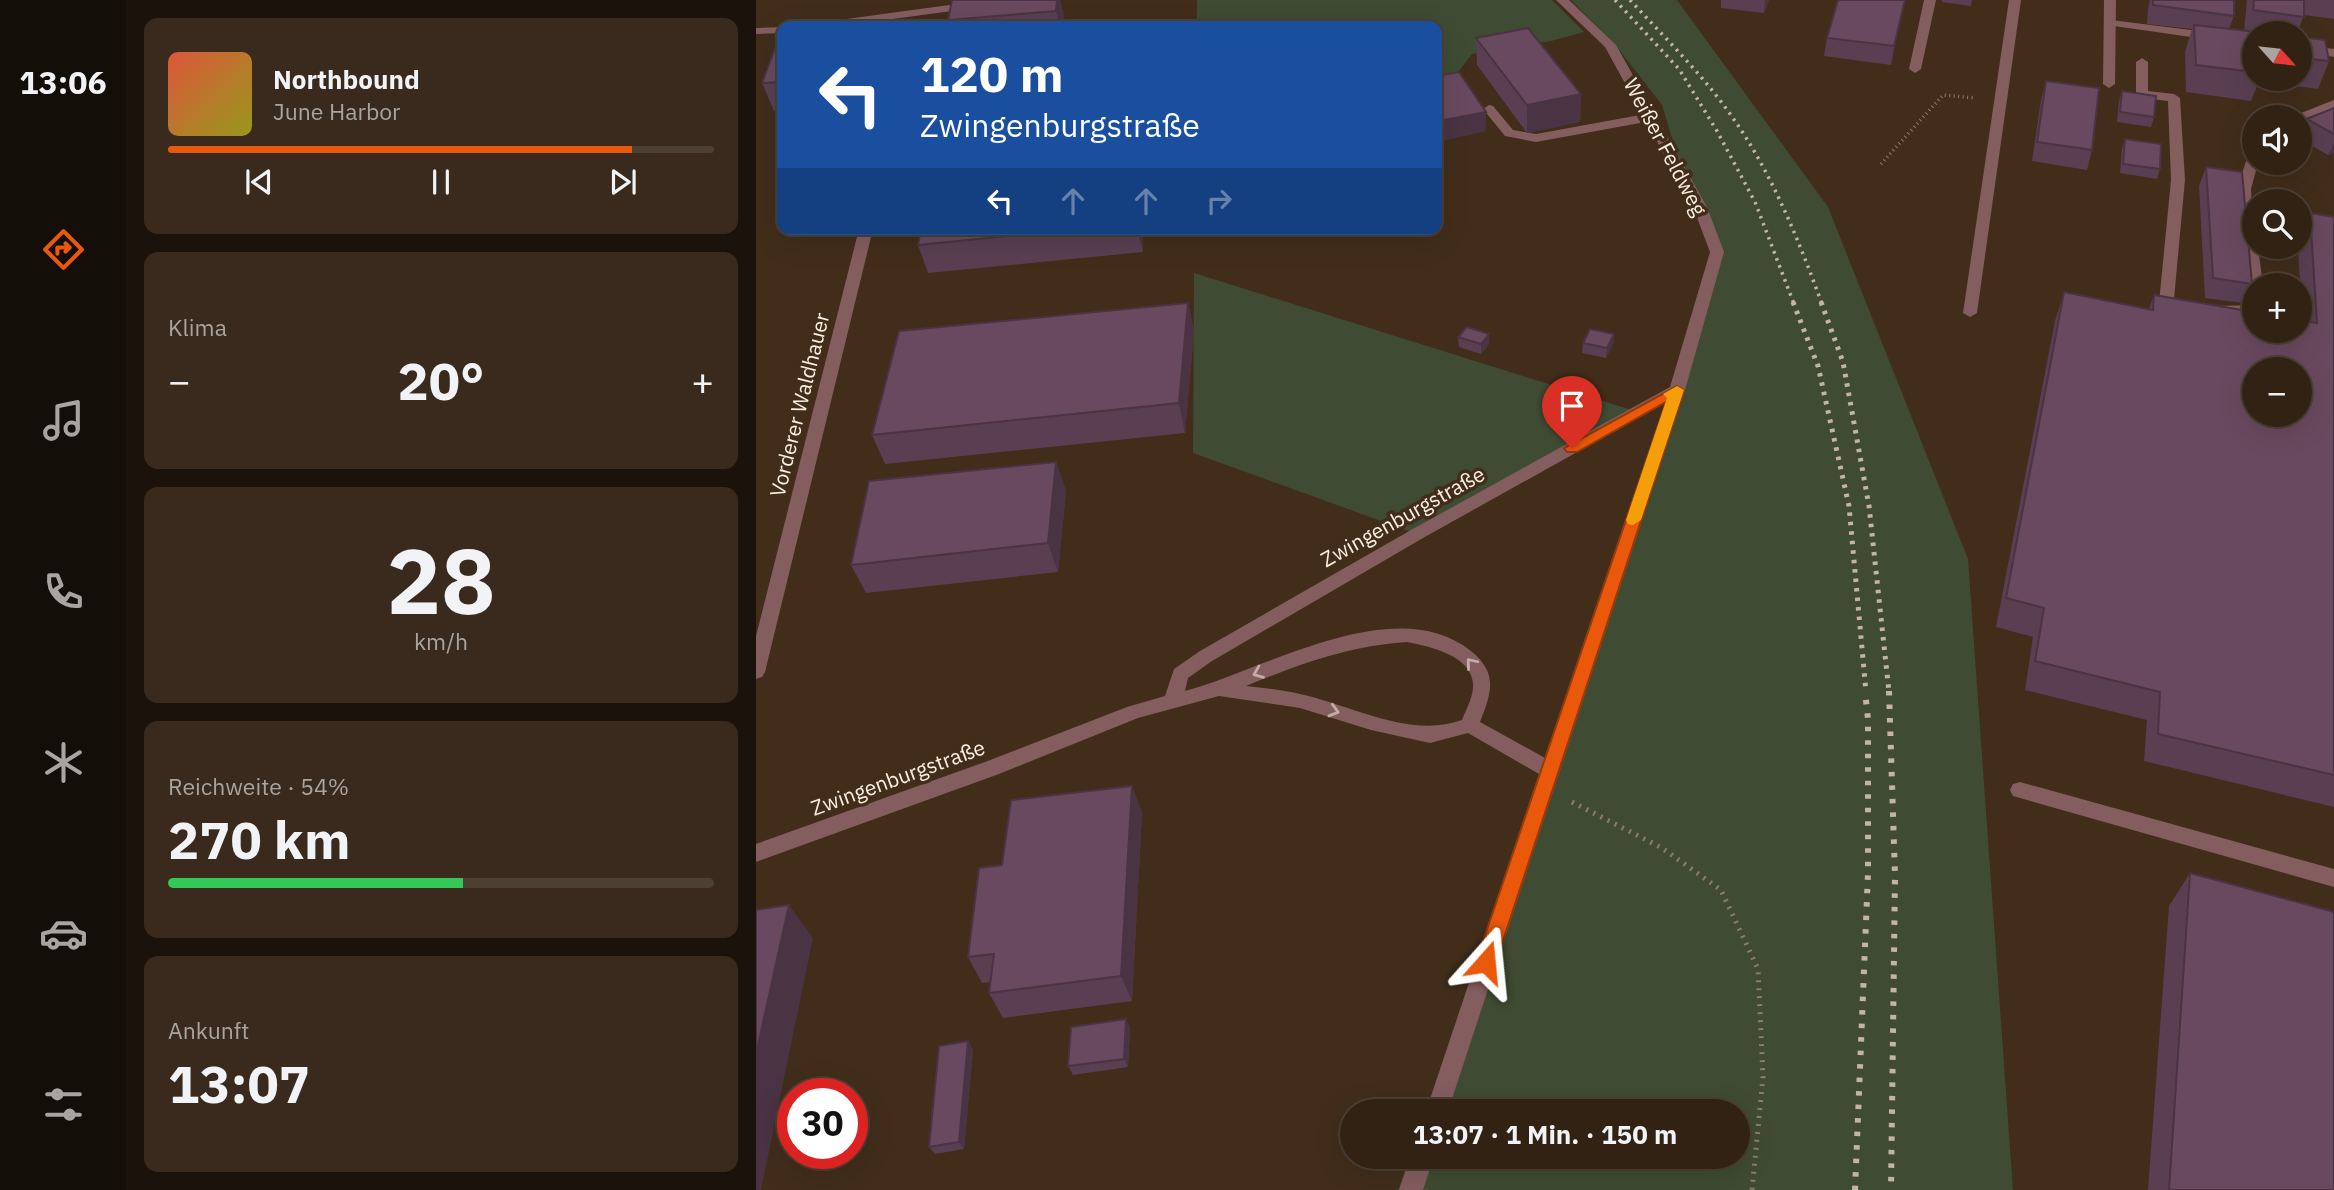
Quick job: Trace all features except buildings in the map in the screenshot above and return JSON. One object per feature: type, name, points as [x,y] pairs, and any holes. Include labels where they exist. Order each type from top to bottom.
[{"type":"street","points":[[854,21],[1011,0]]},
{"type":"street","name":"Weißer Feldweg","points":[[1441,1099],[1677,390],[1717,252],[1700,207],[1610,45],[1562,0]]},
{"type":"street","points":[[1915,69],[1930,0]]},
{"type":"street","points":[[1970,313],[2015,0]]},
{"type":"street","points":[[2109,84],[2110,0]]},
{"type":"street","points":[[918,21],[921,12]]},
{"type":"street","points":[[2110,23],[2242,40]]},
{"type":"street","points":[[756,31],[777,30]]},
{"type":"street","points":[[2312,50],[2334,53]]},
{"type":"street","points":[[2141,62],[2142,94],[2174,99],[2178,180],[2166,303],[2214,310],[2242,309]]},
{"type":"street","points":[[2312,112],[2334,104]]},
{"type":"street","points":[[1489,109],[1509,133],[1536,138],[1651,117]]},
{"type":"street","points":[[2248,175],[2244,189],[2254,273]]},
{"type":"street","name":"Vorderer Waldhauer","points":[[756,672],[865,235]]},
{"type":"street","name":"Zwingenburgstraße","points":[[1173,702],[1180,674],[1206,656],[1417,534],[1677,390]]},
{"type":"street","name":"Zwingenburgstraße","points":[[756,853],[992,768],[1134,712],[1219,689],[1311,652],[1378,636],[1406,635],[1455,648],[1471,661],[1481,676],[1482,692],[1469,725],[1430,735],[1371,722],[1300,701],[1219,689]]},
{"type":"street","points":[[1469,725],[1546,779]]},
{"type":"street","points":[[2020,790],[2334,878]]},
{"type":"street","points":[[1411,1190],[1418,1169]]},
{"type":"path","points":[[1881,164],[1943,96],[2001,100]]},
{"type":"path","points":[[1546,779],[1662,848],[1721,890],[1758,969],[1763,1077],[1752,1190]]},
{"type":"green space","points":[[1197,0],[1552,0],[1584,32],[1551,41],[1472,54],[1451,81],[1442,83],[1442,21],[1197,21]]},
{"type":"green space","points":[[1571,0],[1677,0],[1828,207],[1968,559],[2013,1190],[1398,1190],[1406,1169],[1750,1169],[1750,1099],[1430,1099],[1677,390],[1716,252],[1693,208],[1662,105],[1616,46]]},
{"type":"green space","points":[[1194,273],[1638,412],[1417,534],[1193,453]]},
{"type":"railway","points":[[1615,0],[1679,69],[1717,131],[1755,202],[1794,304]]},
{"type":"railway","points":[[1630,0],[1711,89],[1749,142],[1784,210],[1822,304]]},
{"type":"railway","points":[[1793,302],[1818,366],[1849,506],[1866,692]]},
{"type":"railway","points":[[1821,302],[1843,362],[1869,506],[1889,692]]},
{"type":"railway","points":[[1855,1190],[1868,873],[1868,719],[1865,691]]},
{"type":"railway","points":[[1889,691],[1895,876],[1891,1190]]},
{"type":"slow traffic","points":[[1633,520],[1677,390],[1670,394]]},
{"type":"route","points":[[1486,962],[1677,390],[1572,448]]}]
